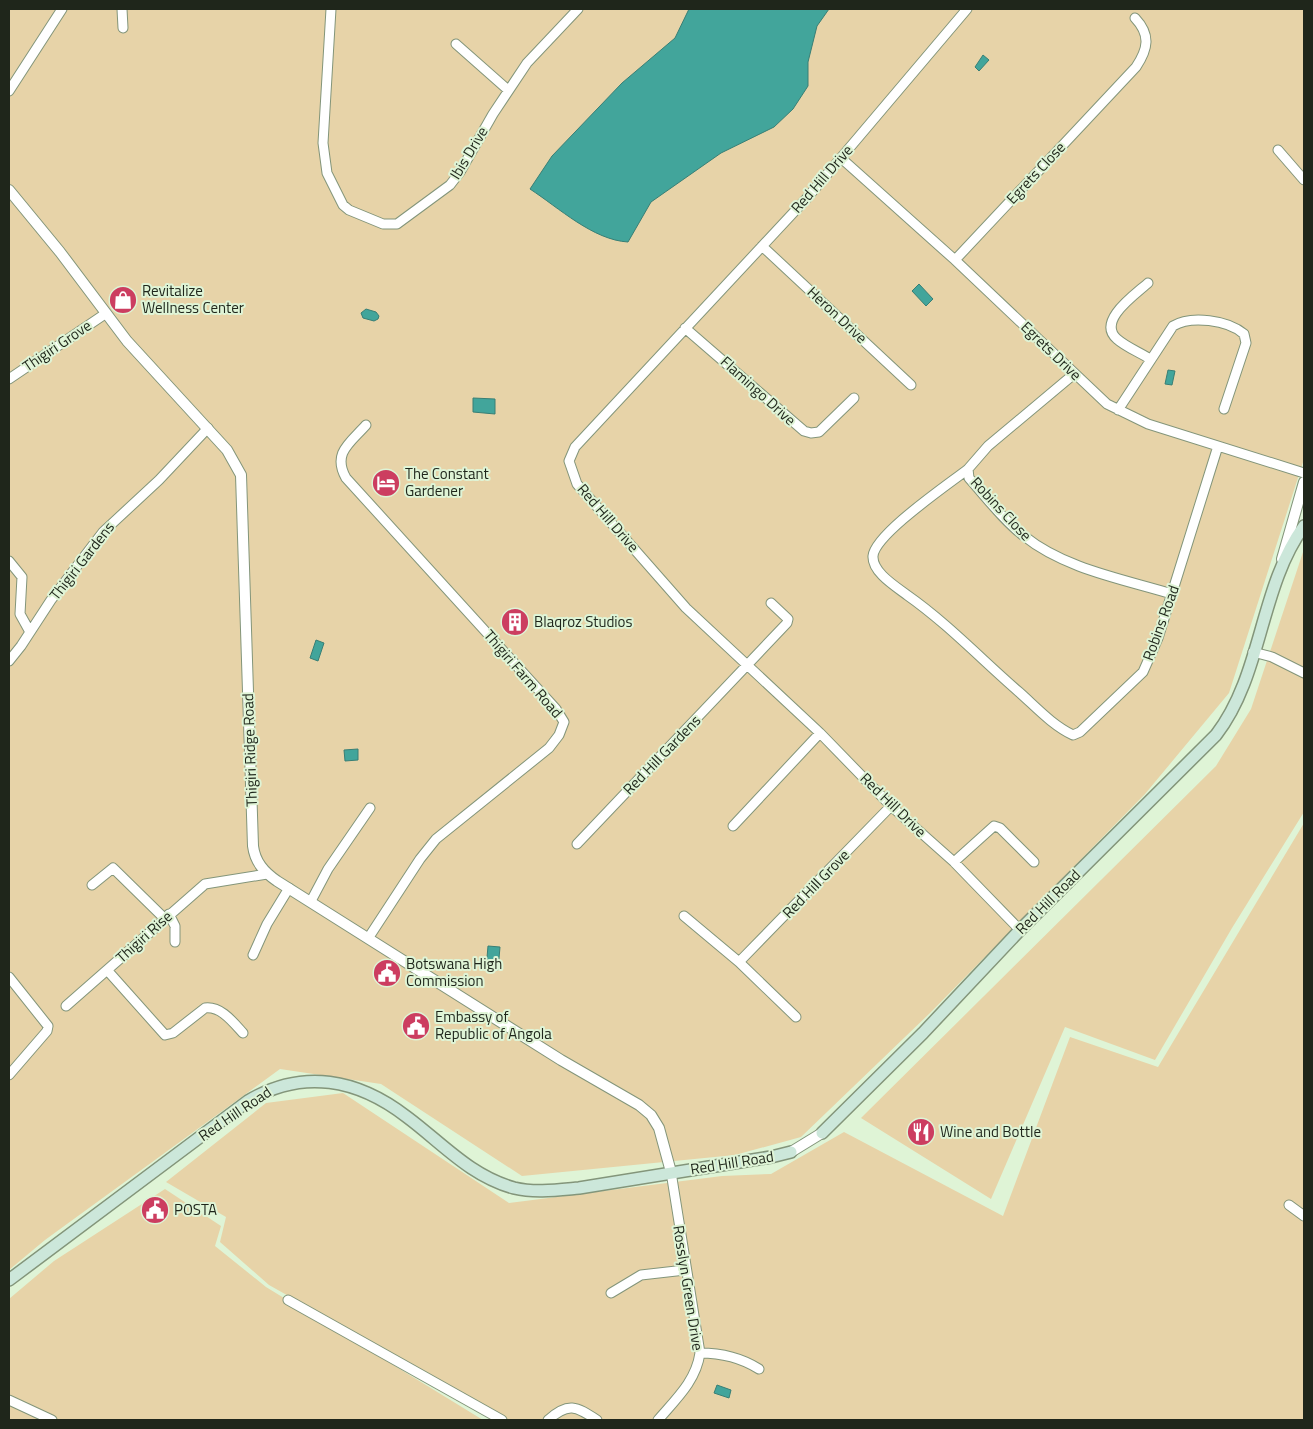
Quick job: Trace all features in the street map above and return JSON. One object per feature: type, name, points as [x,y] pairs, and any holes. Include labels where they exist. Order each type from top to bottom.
[{"type":"main road","name":"Red Hill Road","points":[[822,1133],[923,1033],[1020,930],[1216,735],[1239,697],[1276,584],[1294,542],[1304,526]]},
{"type":"main road","name":"Red Hill Road","points":[[9,1280],[248,1101],[267,1090],[285,1083],[334,1082],[366,1091],[403,1114],[462,1163],[484,1176],[514,1188],[553,1191],[771,1157],[791,1152]]},
{"type":"street","points":[[9,91],[62,9]]},
{"type":"street","points":[[122,9],[123,28]]},
{"type":"street","name":"Ibis Drive","points":[[331,9],[323,143],[327,173],[343,205],[349,210],[383,224],[397,224],[439,195],[460,172],[508,90],[528,63],[574,10]]},
{"type":"street","name":"Red Hill Drive","points":[[967,9],[762,246],[575,447],[570,465],[577,484],[686,608],[820,733],[891,806],[954,862],[1020,930]]},
{"type":"street","name":"Egrets Close","points":[[955,260],[1136,67],[1147,46],[1147,36],[1143,27],[1135,18]]},
{"type":"street","points":[[456,44],[508,90]]},
{"type":"street","points":[[1278,150],[1304,180]]},
{"type":"street","name":"Egrets Drive","points":[[840,158],[955,260],[1107,404],[1148,424],[1304,473]]},
{"type":"street","name":"Thigiri Ridge Road","points":[[9,190],[60,252],[127,341],[208,428],[238,467],[243,486],[253,846],[258,863],[267,874],[646,1111],[651,1115],[659,1128],[671,1172]]},
{"type":"street","name":"Heron Drive","points":[[762,246],[911,385]]},
{"type":"street","points":[[1148,283],[1116,313],[1110,322],[1110,329],[1116,338],[1150,359]]},
{"type":"street","name":"Thigiri Grove","points":[[9,379],[105,314]]},
{"type":"street","points":[[1118,410],[1172,326],[1180,321],[1192,320],[1232,325],[1244,334],[1246,343],[1224,410]]},
{"type":"street","name":"Flamingo Drive","points":[[685,328],[804,431],[819,432],[854,398]]},
{"type":"street","name":"Robins Close","points":[[1074,374],[988,446],[968,469],[969,478],[1023,536],[1048,553],[1086,569],[1172,594]]},
{"type":"street","name":"Thigiri Farm Road","points":[[366,425],[342,452],[340,461],[346,478],[556,709],[564,722],[559,735],[549,748],[430,846],[369,937]]},
{"type":"street","name":"Thigiri Gardens","points":[[9,661],[51,600],[103,532],[159,480],[208,428]]},
{"type":"street","name":"Robins Road","points":[[968,469],[891,529],[878,544],[873,554],[874,564],[884,577],[918,602],[1041,712],[1063,730],[1073,735],[1080,732],[1143,672],[1156,646],[1218,446]]},
{"type":"street","name":"Red Hill Road","points":[[1276,584],[1304,482]]},
{"type":"street","points":[[9,561],[22,577],[20,614],[30,632]]},
{"type":"street","name":"Red Hill Gardens","points":[[577,844],[787,623],[788,619],[772,603]]},
{"type":"street","points":[[1253,652],[1272,657],[1304,673]]},
{"type":"street","points":[[733,826],[820,733]]},
{"type":"street","name":"Red Hill Grove","points":[[740,962],[891,806]]},
{"type":"street","points":[[310,901],[328,869],[370,808]]},
{"type":"street","points":[[954,862],[990,829],[996,826],[1034,862]]},
{"type":"street","points":[[92,885],[114,868],[167,916],[175,926],[175,942]]},
{"type":"street","name":"Thigiri Rise","points":[[242,1033],[228,1016],[210,1008],[205,1008],[173,1033],[165,1034],[159,1030],[107,970],[205,884],[267,874]]},
{"type":"street","points":[[253,955],[267,924],[289,888]]},
{"type":"street","points":[[684,916],[740,962],[796,1017]]},
{"type":"street","points":[[66,1006],[107,970]]},
{"type":"street","points":[[9,977],[48,1026],[47,1031],[9,1075]]},
{"type":"street","name":"Red Hill Road","points":[[791,1152],[822,1133]]},
{"type":"street","name":"Rosslyn Green Drive","points":[[658,1420],[692,1378],[698,1367],[700,1353],[685,1270],[671,1172]]},
{"type":"street","points":[[1289,1205],[1304,1216]]},
{"type":"street","points":[[611,1292],[641,1275],[685,1270]]},
{"type":"street","points":[[288,1300],[502,1420]]},
{"type":"street","points":[[700,1353],[719,1353],[736,1357],[759,1369]]},
{"type":"street","points":[[9,1400],[52,1420]]},
{"type":"street","points":[[548,1420],[559,1410],[567,1407],[580,1410],[597,1420]]},
{"type":"shaded area","points":[[9,9],[1304,9],[1304,459],[1229,693],[1145,794],[930,1013],[801,1137],[735,1155],[522,1176],[381,1084],[280,1069],[45,1240],[9,1270]]},
{"type":"shaded area","points":[[1304,549],[1304,812],[1232,928],[1155,1060],[1065,1027],[991,1199],[861,1118],[1216,766],[1251,709]]},
{"type":"shaded area","points":[[1304,823],[1304,1420],[494,1420],[324,1316],[269,1285],[220,1242],[226,1217],[166,1182],[266,1103],[343,1093],[509,1203],[722,1176],[771,1174],[844,1132],[1003,1216],[1070,1037],[1158,1067]]},
{"type":"shaded area","points":[[165,1189],[221,1226],[215,1246],[266,1287],[483,1420],[9,1420],[9,1299],[54,1261]]},
{"type":"water","points":[[689,9],[829,9],[817,26],[808,62],[808,86],[793,109],[774,127],[721,153],[651,202],[628,242],[602,236],[577,222],[530,189],[552,156],[622,83],[675,38]]},
{"type":"water","points":[[983,55],[989,60],[979,71],[975,67]]},
{"type":"water","points":[[919,284],[933,299],[926,306],[912,291]]},
{"type":"water","points":[[366,309],[376,312],[379,316],[378,319],[374,321],[363,318],[361,313]]},
{"type":"water","points":[[1168,370],[1175,371],[1172,385],[1165,384]]},
{"type":"water","points":[[473,398],[495,399],[495,414],[473,412]]},
{"type":"water","points":[[316,640],[324,643],[318,661],[310,658]]},
{"type":"water","points":[[358,749],[358,760],[345,761],[344,750]]},
{"type":"water","points":[[488,946],[500,947],[498,970],[486,969]]},
{"type":"water","points":[[717,1385],[731,1390],[729,1398],[714,1393]]},
{"type":"place","name":"Revitalize Wellness Center","points":[[123,300]]},
{"type":"place","name":"The Constant Gardener","points":[[386,483]]},
{"type":"place","name":"Blaqroz Studios","points":[[515,622]]},
{"type":"place","name":"Botswana High Commission","points":[[387,973]]},
{"type":"place","name":"Embassy of Republic of Angola","points":[[416,1026]]},
{"type":"place","name":"Wine and Bottle","points":[[921,1132]]},
{"type":"place","name":"POSTA","points":[[155,1210]]}]
